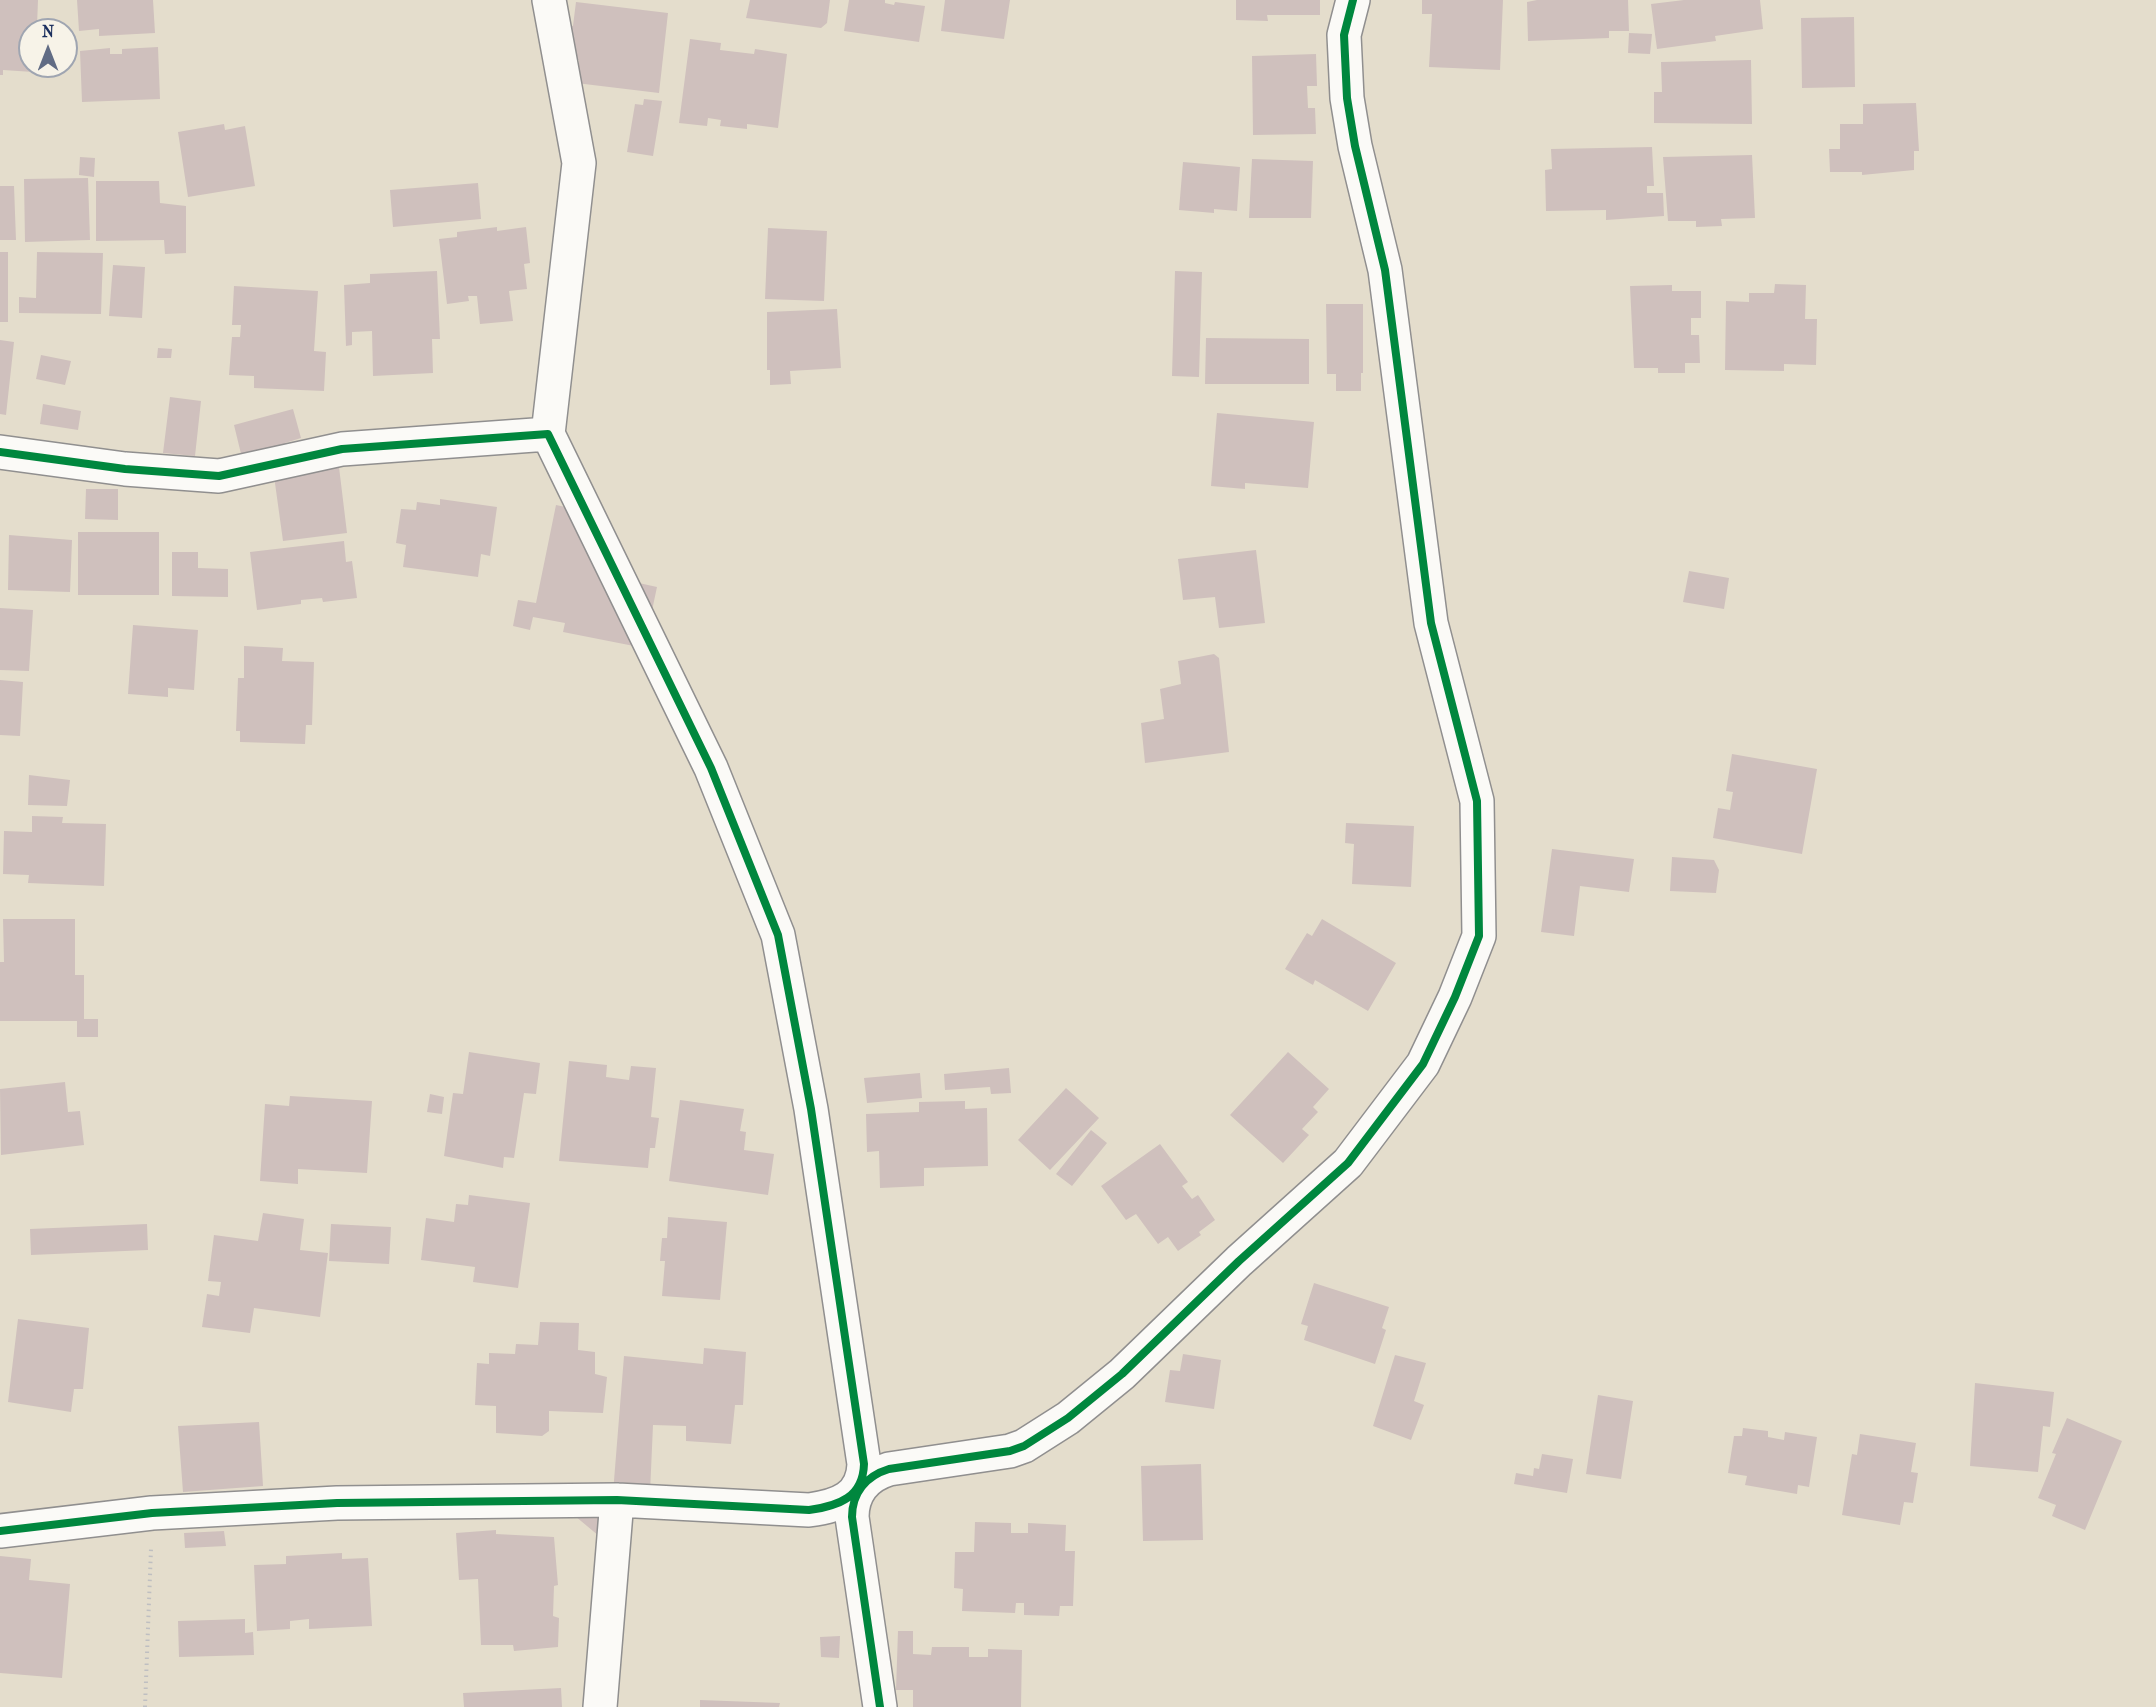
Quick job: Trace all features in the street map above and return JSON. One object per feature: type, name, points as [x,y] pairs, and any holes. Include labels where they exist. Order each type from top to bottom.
[{"type":"street","points":[[549,0],[579,163],[548,434],[711,768],[778,935],[811,1109],[862,1440],[864,1471],[852,1517],[880,1707]]},
{"type":"street","points":[[0,1531],[152,1513],[337,1503],[617,1500],[809,1510],[836,1503],[873,1476],[889,1469],[1010,1451],[1024,1446],[1068,1418],[1122,1374],[1239,1261],[1348,1163],[1423,1064],[1455,997],[1479,936],[1476,801],[1431,623],[1385,270],[1355,146],[1347,98],[1344,35],[1353,0]]},
{"type":"street","points":[[0,452],[125,469],[219,476],[342,449],[548,434]]},
{"type":"street","points":[[600,1707],[617,1500]]},
{"type":"path","points":[[145,1707],[152,1513]]},
{"type":"building","points":[[0,0],[38,0],[37,18],[18,18],[18,71],[3,70],[3,75],[0,75]]},
{"type":"building","points":[[77,0],[153,0],[155,33],[99,36],[99,29],[79,31]]},
{"type":"building","points":[[750,0],[830,0],[827,23],[821,28],[746,18]]},
{"type":"building","points":[[849,0],[885,0],[885,3],[894,5],[895,2],[925,6],[919,42],[844,31]]},
{"type":"building","points":[[945,0],[1010,0],[1004,39],[941,31]]},
{"type":"building","points":[[1236,0],[1320,0],[1320,15],[1267,15],[1268,21],[1236,20]]},
{"type":"building","points":[[1422,0],[1503,0],[1500,70],[1429,67],[1432,14],[1422,14]]},
{"type":"building","points":[[1537,0],[1628,0],[1629,31],[1609,31],[1609,38],[1528,41],[1527,2]]},
{"type":"building","points":[[1684,0],[1760,0],[1763,29],[1715,36],[1716,41],[1657,49],[1651,4]]},
{"type":"building","points":[[576,2],[668,13],[659,93],[576,83],[579,60],[562,58],[565,24],[573,26]]},
{"type":"building","points":[[1854,17],[1855,87],[1802,88],[1801,18]]},
{"type":"building","points":[[1629,33],[1652,34],[1650,54],[1628,53]]},
{"type":"building","points":[[690,39],[721,43],[720,50],[754,54],[755,49],[787,54],[778,128],[747,124],[747,129],[720,126],[721,120],[708,118],[707,126],[679,123]]},
{"type":"building","points":[[158,47],[160,99],[82,102],[80,51],[110,48],[110,54],[122,54],[122,49]]},
{"type":"building","points":[[1316,54],[1317,86],[1307,86],[1308,108],[1315,108],[1316,134],[1253,135],[1252,56]]},
{"type":"building","points":[[1751,60],[1752,124],[1654,123],[1654,92],[1662,92],[1661,62]]},
{"type":"building","points":[[644,99],[662,101],[653,156],[627,152],[635,104],[643,105]]},
{"type":"building","points":[[1916,103],[1919,151],[1914,151],[1914,170],[1862,175],[1862,172],[1830,172],[1829,149],[1840,149],[1840,124],[1863,124],[1863,104]]},
{"type":"building","points":[[224,124],[225,130],[245,126],[255,186],[188,197],[178,132]]},
{"type":"building","points":[[1652,147],[1654,186],[1647,186],[1647,193],[1663,193],[1664,216],[1606,220],[1606,210],[1546,211],[1545,170],[1552,169],[1551,149]]},
{"type":"building","points":[[1752,155],[1755,218],[1721,219],[1722,226],[1696,227],[1696,221],[1668,221],[1663,157]]},
{"type":"building","points":[[80,157],[95,158],[94,177],[79,175]]},
{"type":"building","points":[[1252,159],[1313,161],[1311,218],[1249,218]]},
{"type":"building","points":[[1183,162],[1240,167],[1237,211],[1214,209],[1214,213],[1179,210]]},
{"type":"building","points":[[88,178],[90,240],[25,242],[24,179]]},
{"type":"building","points":[[96,181],[159,181],[160,203],[186,206],[186,253],[165,254],[164,240],[96,241]]},
{"type":"building","points":[[478,183],[481,219],[393,227],[390,190]]},
{"type":"building","points":[[0,186],[14,186],[16,240],[0,240]]},
{"type":"building","points":[[497,227],[497,231],[526,227],[530,263],[524,264],[527,289],[509,291],[513,321],[480,324],[477,296],[468,296],[469,301],[447,304],[439,239],[457,237],[457,232]]},
{"type":"building","points":[[768,228],[827,231],[824,301],[765,299]]},
{"type":"building","points":[[0,252],[8,252],[8,322],[0,322]]},
{"type":"building","points":[[37,252],[103,253],[101,314],[19,313],[19,297],[36,298]]},
{"type":"building","points":[[113,265],[145,267],[142,318],[109,316]]},
{"type":"building","points":[[437,271],[440,339],[432,339],[433,373],[373,376],[372,331],[352,332],[352,345],[346,346],[344,285],[370,283],[370,274]]},
{"type":"building","points":[[1175,271],[1202,272],[1199,377],[1172,376]]},
{"type":"building","points":[[1775,284],[1806,285],[1805,319],[1817,319],[1816,365],[1784,364],[1784,371],[1725,370],[1726,301],[1749,302],[1749,293],[1774,293]]},
{"type":"building","points":[[1672,285],[1672,291],[1701,291],[1701,318],[1691,318],[1691,335],[1699,335],[1700,363],[1685,363],[1685,373],[1658,373],[1658,368],[1634,368],[1630,286]]},
{"type":"building","points":[[234,286],[318,291],[314,351],[326,352],[324,391],[254,388],[254,376],[229,375],[232,337],[240,337],[241,325],[232,325]]},
{"type":"building","points":[[1326,304],[1363,304],[1361,391],[1336,391],[1336,374],[1327,374]]},
{"type":"building","points":[[837,309],[841,368],[790,371],[791,384],[770,385],[770,370],[767,370],[767,312]]},
{"type":"building","points":[[1206,338],[1309,339],[1309,384],[1205,384]]},
{"type":"building","points":[[0,340],[14,342],[6,415],[0,414]]},
{"type":"building","points":[[158,348],[172,349],[171,358],[157,358]]},
{"type":"building","points":[[41,355],[71,361],[65,385],[36,379]]},
{"type":"building","points":[[170,397],[201,401],[195,456],[163,453]]},
{"type":"building","points":[[43,404],[81,411],[78,430],[40,424]]},
{"type":"building","points":[[293,409],[301,438],[285,443],[286,447],[242,458],[234,425]]},
{"type":"building","points":[[1217,413],[1314,422],[1308,488],[1245,483],[1245,489],[1211,486]]},
{"type":"building","points":[[339,467],[347,533],[283,541],[274,476]]},
{"type":"building","points":[[86,489],[118,489],[118,520],[85,519]]},
{"type":"building","points":[[440,499],[497,507],[490,556],[481,554],[478,577],[403,567],[406,545],[396,543],[401,509],[416,510],[417,502],[440,505]]},
{"type":"building","points":[[556,505],[598,514],[598,574],[657,587],[644,648],[563,632],[565,623],[533,617],[530,630],[513,626],[518,600],[536,603]]},
{"type":"building","points":[[78,532],[159,532],[159,595],[78,595]]},
{"type":"building","points":[[9,535],[72,540],[70,592],[8,590]]},
{"type":"building","points":[[344,541],[346,562],[352,561],[357,598],[323,602],[322,598],[301,600],[301,604],[257,610],[250,552]]},
{"type":"building","points":[[1256,550],[1265,623],[1219,628],[1215,597],[1183,600],[1178,559]]},
{"type":"building","points":[[172,552],[198,552],[198,568],[228,569],[228,597],[172,596]]},
{"type":"building","points":[[1689,571],[1729,578],[1724,609],[1683,602]]},
{"type":"building","points":[[0,608],[33,610],[29,671],[0,670]]},
{"type":"building","points":[[133,625],[198,630],[194,690],[168,688],[168,697],[128,694]]},
{"type":"building","points":[[244,646],[283,648],[282,661],[314,662],[312,725],[306,725],[305,744],[240,742],[240,731],[236,731],[238,678],[244,678]]},
{"type":"building","points":[[1214,654],[1219,658],[1229,752],[1145,763],[1141,723],[1164,719],[1160,689],[1181,684],[1178,661]]},
{"type":"building","points":[[0,680],[23,682],[20,736],[0,735]]},
{"type":"building","points":[[1732,754],[1817,769],[1802,854],[1713,838],[1718,808],[1730,810],[1733,792],[1726,791]]},
{"type":"building","points":[[29,775],[70,780],[67,806],[28,805]]},
{"type":"building","points":[[32,816],[63,817],[62,823],[106,824],[104,886],[28,883],[29,875],[3,874],[4,831],[32,832]]},
{"type":"building","points":[[1346,823],[1414,826],[1411,887],[1352,884],[1354,844],[1345,843]]},
{"type":"building","points":[[1552,849],[1634,859],[1629,892],[1580,886],[1574,936],[1541,932]]},
{"type":"building","points":[[1672,857],[1714,860],[1719,870],[1716,893],[1670,891]]},
{"type":"building","points":[[3,919],[75,919],[75,975],[84,975],[84,1019],[98,1019],[98,1037],[77,1037],[77,1021],[0,1021],[0,962],[4,962]]},
{"type":"building","points":[[1322,919],[1396,963],[1368,1011],[1315,980],[1313,985],[1285,969],[1307,933],[1312,936]]},
{"type":"building","points":[[469,1052],[540,1063],[536,1094],[524,1093],[514,1158],[504,1157],[503,1168],[444,1156],[453,1093],[463,1094]]},
{"type":"building","points":[[1288,1052],[1329,1089],[1313,1107],[1318,1112],[1302,1129],[1309,1135],[1283,1163],[1230,1115]]},
{"type":"building","points":[[569,1061],[607,1065],[606,1077],[629,1080],[631,1066],[656,1068],[651,1117],[659,1118],[655,1148],[650,1148],[648,1168],[559,1161]]},
{"type":"building","points":[[1009,1068],[1011,1093],[991,1094],[990,1087],[945,1090],[944,1074]]},
{"type":"building","points":[[920,1073],[922,1098],[867,1103],[864,1078]]},
{"type":"building","points":[[65,1082],[68,1112],[80,1111],[84,1145],[1,1155],[0,1089]]},
{"type":"building","points":[[1066,1088],[1099,1118],[1050,1170],[1018,1140]]},
{"type":"building","points":[[430,1094],[444,1097],[442,1114],[427,1112]]},
{"type":"building","points":[[290,1096],[372,1101],[367,1173],[298,1169],[298,1184],[260,1181],[265,1104],[289,1106]]},
{"type":"building","points":[[680,1100],[744,1109],[740,1131],[746,1132],[744,1150],[774,1154],[768,1195],[669,1181]]},
{"type":"building","points":[[965,1101],[965,1109],[987,1108],[988,1166],[924,1168],[924,1186],[880,1188],[879,1151],[867,1152],[866,1114],[919,1112],[919,1102]]},
{"type":"building","points":[[1091,1130],[1107,1143],[1072,1186],[1056,1174]]},
{"type":"building","points":[[1160,1144],[1188,1182],[1182,1186],[1192,1199],[1198,1195],[1215,1220],[1199,1232],[1201,1235],[1178,1251],[1168,1237],[1158,1244],[1136,1214],[1126,1220],[1101,1186]]},
{"type":"building","points":[[469,1195],[530,1203],[518,1288],[473,1282],[475,1267],[421,1260],[426,1218],[454,1222],[456,1204],[468,1205]]},
{"type":"building","points":[[263,1213],[304,1219],[300,1250],[328,1253],[320,1317],[254,1308],[250,1333],[202,1327],[207,1294],[219,1296],[221,1282],[208,1281],[214,1235],[258,1241]]},
{"type":"building","points":[[668,1217],[727,1222],[720,1300],[662,1296],[665,1261],[660,1261],[662,1238],[667,1238]]},
{"type":"building","points":[[147,1224],[148,1250],[31,1255],[30,1229]]},
{"type":"building","points":[[331,1224],[391,1227],[389,1264],[329,1261]]},
{"type":"building","points":[[1314,1283],[1389,1307],[1382,1328],[1386,1330],[1375,1364],[1304,1340],[1308,1326],[1301,1324]]},
{"type":"building","points":[[18,1319],[89,1328],[83,1389],[74,1389],[71,1412],[8,1402]]},
{"type":"building","points":[[540,1322],[579,1323],[578,1350],[595,1352],[595,1374],[607,1377],[603,1413],[549,1411],[549,1431],[542,1436],[496,1433],[496,1406],[475,1405],[477,1363],[489,1364],[489,1353],[515,1354],[516,1344],[538,1345]]},
{"type":"building","points":[[704,1348],[746,1352],[743,1405],[735,1405],[731,1444],[686,1441],[686,1426],[653,1425],[650,1493],[613,1493],[624,1356],[703,1364]]},
{"type":"building","points":[[1183,1354],[1221,1360],[1214,1409],[1165,1402],[1170,1370],[1180,1371]]},
{"type":"building","points":[[1395,1355],[1426,1363],[1414,1401],[1424,1405],[1411,1440],[1373,1426]]},
{"type":"building","points":[[1975,1383],[2054,1392],[2050,1427],[2043,1426],[2038,1472],[1970,1466]]},
{"type":"building","points":[[1598,1395],[1633,1401],[1621,1479],[1586,1474]]},
{"type":"building","points":[[2067,1418],[2122,1441],[2085,1530],[2052,1516],[2056,1505],[2038,1498],[2056,1454],[2052,1453]]},
{"type":"building","points":[[259,1422],[263,1486],[183,1492],[178,1426]]},
{"type":"building","points":[[1743,1428],[1768,1431],[1768,1437],[1784,1440],[1785,1432],[1817,1437],[1809,1487],[1798,1485],[1797,1494],[1745,1485],[1747,1476],[1728,1473],[1734,1436],[1742,1436]]},
{"type":"building","points":[[1860,1434],[1916,1443],[1911,1472],[1918,1473],[1913,1503],[1904,1502],[1900,1525],[1842,1515],[1852,1454],[1857,1455]]},
{"type":"building","points":[[1542,1454],[1573,1459],[1567,1493],[1514,1484],[1516,1473],[1533,1476],[1534,1468],[1539,1469]]},
{"type":"building","points":[[1201,1464],[1203,1540],[1143,1541],[1141,1466]]},
{"type":"building","points":[[586,1504],[610,1524],[599,1536],[575,1516]]},
{"type":"building","points":[[975,1522],[1011,1523],[1011,1533],[1028,1533],[1028,1523],[1066,1525],[1065,1551],[1075,1551],[1073,1606],[1060,1606],[1059,1616],[1024,1615],[1024,1603],[1016,1603],[1015,1613],[962,1611],[963,1589],[954,1588],[955,1552],[974,1552]]},
{"type":"building","points":[[496,1530],[496,1534],[554,1537],[558,1585],[554,1586],[553,1616],[559,1618],[558,1647],[514,1651],[513,1645],[481,1645],[478,1579],[459,1580],[456,1533]]},
{"type":"building","points":[[224,1531],[226,1546],[185,1548],[184,1533]]},
{"type":"building","points":[[342,1553],[342,1559],[368,1558],[372,1626],[309,1629],[309,1619],[290,1621],[290,1629],[257,1631],[254,1565],[286,1564],[286,1556]]},
{"type":"building","points":[[0,1556],[31,1559],[29,1580],[70,1584],[62,1678],[0,1673]]},
{"type":"building","points":[[245,1619],[245,1633],[253,1632],[254,1655],[179,1657],[178,1621]]},
{"type":"building","points":[[898,1631],[913,1631],[913,1654],[931,1655],[932,1647],[969,1647],[969,1657],[988,1657],[988,1649],[1022,1650],[1021,1707],[913,1707],[913,1690],[896,1690]]},
{"type":"building","points":[[840,1636],[839,1658],[821,1657],[820,1637]]},
{"type":"building","points":[[561,1688],[562,1707],[464,1707],[463,1693]]},
{"type":"building","points":[[700,1700],[780,1703],[779,1707],[700,1707]]},
{"type":"cycle path","points":[[880,1707],[852,1517],[855,1500],[862,1487],[874,1476],[889,1469],[1010,1451],[1024,1446],[1068,1418],[1122,1374],[1239,1261],[1348,1163],[1423,1064],[1455,997],[1479,936],[1477,801],[1431,623],[1385,270],[1355,146],[1347,98],[1344,35],[1353,0]]},
{"type":"cycle path","points":[[0,452],[125,469],[219,476],[342,449],[548,434],[711,768],[778,935],[811,1109],[864,1464],[859,1485],[847,1498],[830,1506],[809,1510],[617,1500],[337,1503],[152,1513],[0,1531]]}]
